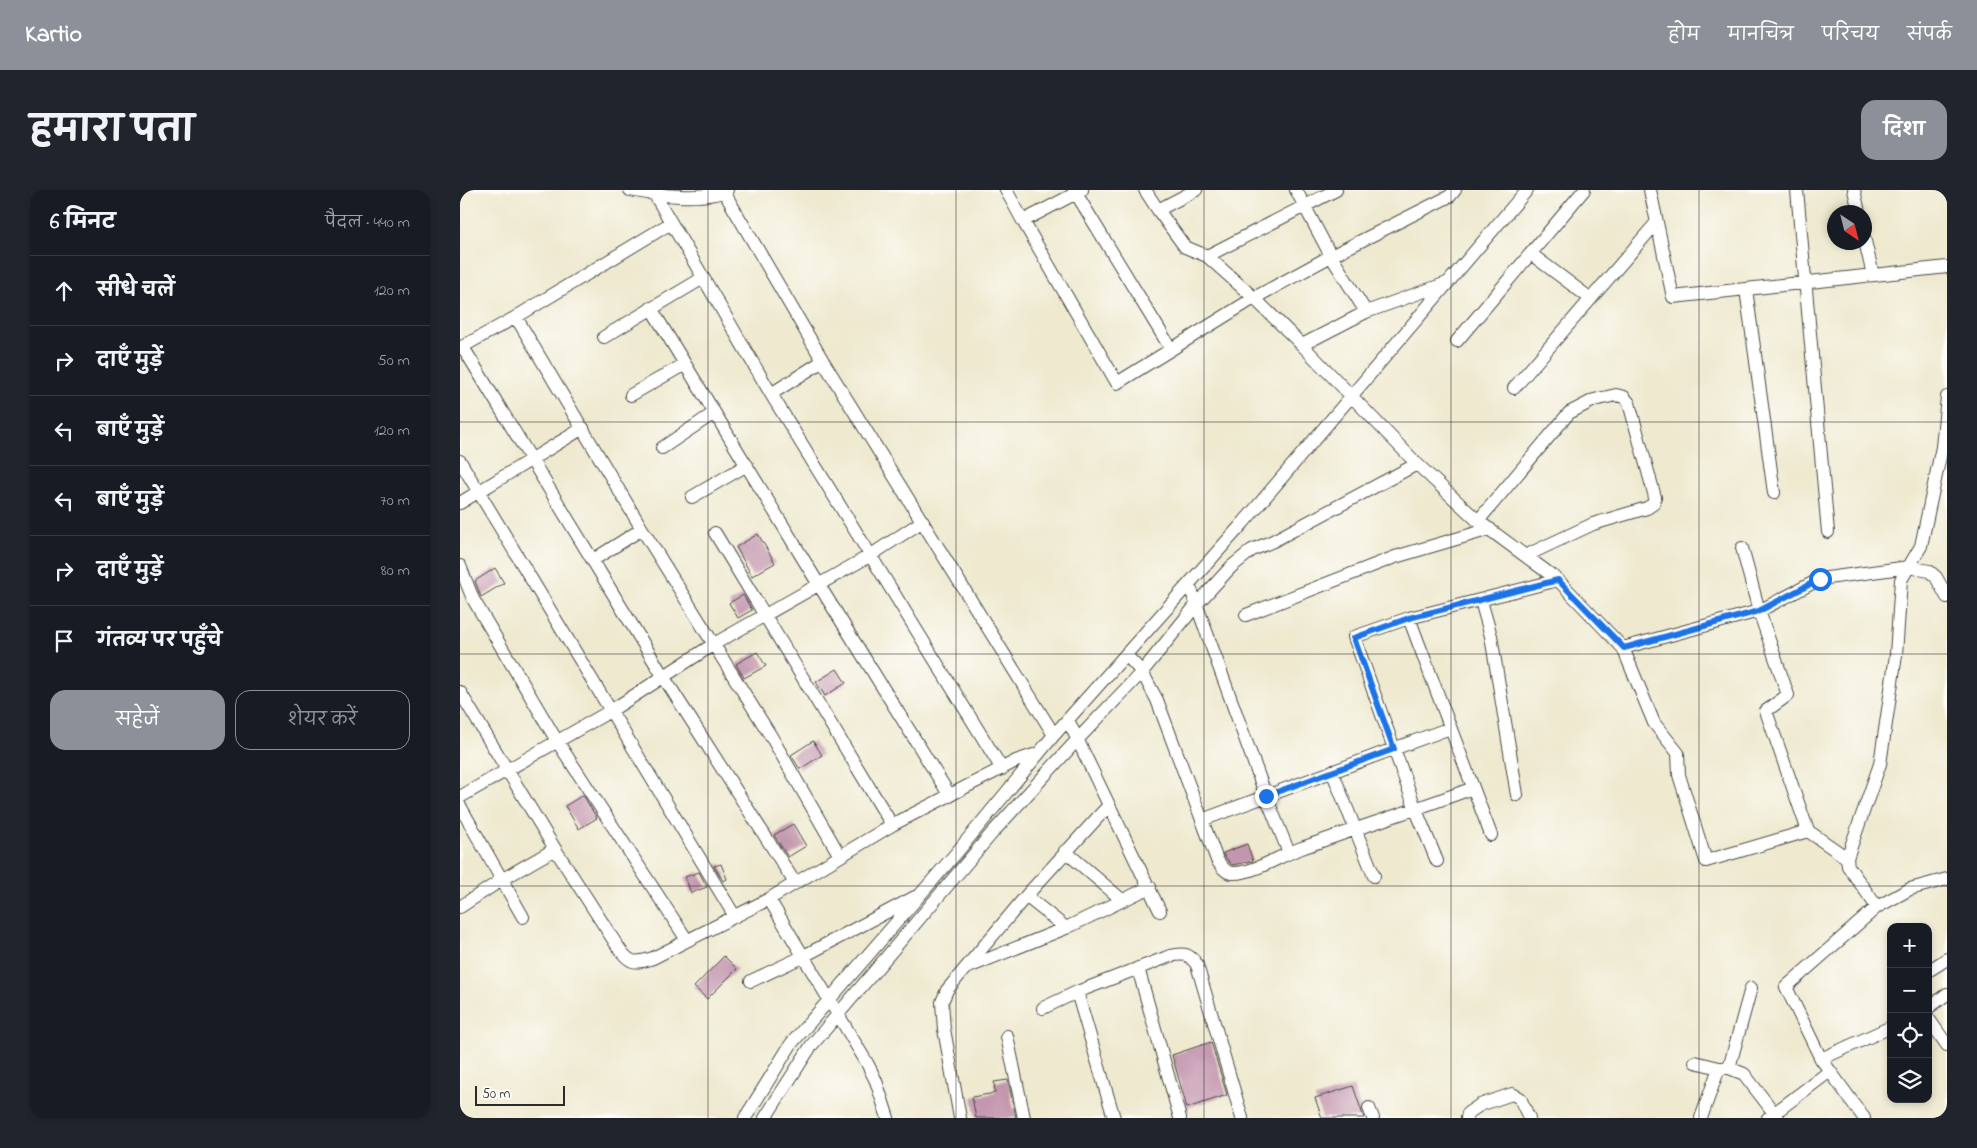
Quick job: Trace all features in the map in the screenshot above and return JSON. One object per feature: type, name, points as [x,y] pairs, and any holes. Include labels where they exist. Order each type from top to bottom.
[{"type":"street","points":[[630,190],[655,195],[725,191],[823,361],[1054,735]]},
{"type":"street","points":[[1006,190],[1117,383],[1254,298],[1331,256],[1450,196],[1455,190]]},
{"type":"street","points":[[1145,190],[1185,247],[1207,256],[1254,298],[1417,464],[1478,521],[1527,555],[1558,580],[1624,648],[1654,723],[1678,754],[1679,774],[1706,861],[1808,831]]},
{"type":"street","points":[[1158,210],[1196,190]]},
{"type":"street","points":[[1296,190],[1331,256],[1366,312]]},
{"type":"street","points":[[1207,256],[1336,190]]},
{"type":"street","points":[[745,1118],[791,1044],[834,1009],[885,958],[993,832],[1073,730],[1134,664],[1355,401],[1449,282],[1527,190]]},
{"type":"street","points":[[1457,341],[1584,190]]},
{"type":"street","points":[[1650,190],[1673,297],[1947,267]]},
{"type":"street","points":[[1798,190],[1828,532]]},
{"type":"street","points":[[1854,190],[1857,205]]},
{"type":"street","points":[[1024,221],[1077,191],[1171,349]]},
{"type":"street","points":[[655,195],[771,394],[1002,769]]},
{"type":"street","points":[[1514,388],[1657,222]]},
{"type":"street","points":[[671,223],[461,348],[663,676],[795,883]]},
{"type":"street","points":[[1867,250],[1873,275]]},
{"type":"street","points":[[1531,254],[1590,299]]},
{"type":"street","points":[[604,337],[703,278]]},
{"type":"street","points":[[1302,345],[1366,312],[1449,282]]},
{"type":"street","points":[[1746,289],[1774,492]]},
{"type":"street","points":[[651,308],[819,586],[950,796]]},
{"type":"street","points":[[516,317],[642,529],[772,738],[840,856]]},
{"type":"street","points":[[771,394],[823,361]]},
{"type":"street","points":[[631,395],[685,364]]},
{"type":"street","points":[[1478,521],[1569,413],[1594,400],[1616,395],[1624,396],[1629,403],[1655,497],[1653,504],[1647,508],[1593,524],[1527,555]]},
{"type":"street","points":[[1877,907],[1848,866],[1847,858],[1880,764],[1896,655],[1901,580],[1921,546],[1942,447],[1946,423],[1947,397]]},
{"type":"street","points":[[662,448],[714,413]]},
{"type":"street","points":[[460,503],[583,428]]},
{"type":"street","points":[[460,461],[734,915]]},
{"type":"street","points":[[765,1118],[834,1009],[921,894],[1054,735],[1073,730],[1134,664],[1193,593],[1252,550],[1274,541],[1417,464]]},
{"type":"street","points":[[692,497],[747,465]]},
{"type":"street","points":[[460,797],[612,710],[714,644],[819,586],[923,521]]},
{"type":"street","points":[[592,560],[642,529]]},
{"type":"street","points":[[1246,615],[1395,557],[1490,529]]},
{"type":"street","points":[[715,532],[892,826]]},
{"type":"street","points":[[1742,548],[1759,611],[1788,696],[1766,711],[1808,831],[1847,858]]},
{"type":"street","points":[[460,566],[473,599],[557,741],[687,940]]},
{"type":"street","points":[[1624,648],[1759,611],[1820,579],[1909,567],[1929,571],[1936,577],[1947,598]]},
{"type":"street","points":[[1437,860],[1416,810],[1354,638],[1409,618],[1558,580]]},
{"type":"street","points":[[1193,593],[1266,796],[1290,853]]},
{"type":"street","points":[[1481,601],[1491,636],[1517,795]]},
{"type":"street","points":[[1409,618],[1491,835]]},
{"type":"street","points":[[1134,664],[1158,700],[1217,860],[1223,869],[1232,874],[1245,872],[1355,829],[1416,810],[1473,788]]},
{"type":"street","points":[[460,692],[508,768],[555,849],[618,947],[631,961],[639,962],[653,958],[734,915],[769,899],[892,826],[1002,769],[1038,753]]},
{"type":"street","points":[[1202,820],[1450,728]]},
{"type":"street","points":[[1073,730],[1160,911]]},
{"type":"street","points":[[1332,771],[1374,876]]},
{"type":"street","points":[[960,1118],[944,1029],[942,1002],[947,990],[1065,851],[1109,805]]},
{"type":"street","points":[[460,806],[523,917]]},
{"type":"street","points":[[460,907],[555,849]]},
{"type":"street","points":[[1065,851],[1122,900]]},
{"type":"street","points":[[1864,1118],[1822,1059],[1786,986],[1877,907],[1910,889],[1946,880]]},
{"type":"street","points":[[964,969],[1066,928],[1150,887]]},
{"type":"street","points":[[750,981],[802,957],[921,894]]},
{"type":"street","points":[[1026,896],[1066,928]]},
{"type":"street","points":[[769,899],[876,1081],[888,1118]]},
{"type":"street","points":[[1043,1008],[1077,992],[1170,956],[1182,953],[1191,956],[1197,964],[1242,1118]]},
{"type":"street","points":[[1932,968],[1947,959]]},
{"type":"street","points":[[1138,968],[1180,1118]]},
{"type":"street","points":[[1701,1118],[1732,1070],[1751,988]]},
{"type":"street","points":[[1077,992],[1114,1118]]},
{"type":"street","points":[[1932,1005],[1947,994]]},
{"type":"street","points":[[1932,1024],[1947,1045]]},
{"type":"street","points":[[1822,1059],[1887,1029]]},
{"type":"street","points":[[1007,1036],[1024,1118]]},
{"type":"street","points":[[1695,1062],[1732,1070],[1773,1116],[1830,1071]]},
{"type":"street","points":[[1467,1118],[1468,1113],[1480,1105],[1512,1094],[1520,1098],[1529,1118]]},
{"type":"building","points":[[758,534],[775,563],[752,576],[736,547]]},
{"type":"building","points":[[495,568],[504,583],[481,597],[475,581]]},
{"type":"building","points":[[743,595],[752,610],[738,618],[729,603]]},
{"type":"building","points":[[757,652],[766,666],[744,678],[736,664]]},
{"type":"building","points":[[837,669],[846,683],[825,696],[816,682]]},
{"type":"building","points":[[813,741],[822,755],[800,769],[791,755]]},
{"type":"building","points":[[583,795],[597,818],[579,829],[565,806]]},
{"type":"building","points":[[793,824],[806,846],[788,857],[774,835]]},
{"type":"building","points":[[1247,844],[1253,861],[1232,865],[1224,856],[1223,853]]},
{"type":"building","points":[[721,864],[727,879],[723,881],[714,866]]},
{"type":"building","points":[[699,872],[707,887],[691,893],[685,877]]},
{"type":"building","points":[[724,956],[737,969],[707,999],[694,987]]},
{"type":"building","points":[[1211,1042],[1227,1095],[1187,1108],[1172,1055]]},
{"type":"building","points":[[1008,1080],[1016,1118],[976,1118],[972,1097],[995,1093],[994,1082]]},
{"type":"building","points":[[1353,1086],[1364,1118],[1322,1118],[1315,1098]]},
{"type":"route","points":[[1266,796],[1394,749],[1354,638],[1409,618],[1558,580],[1624,648],[1759,611],[1820,579]]}]
